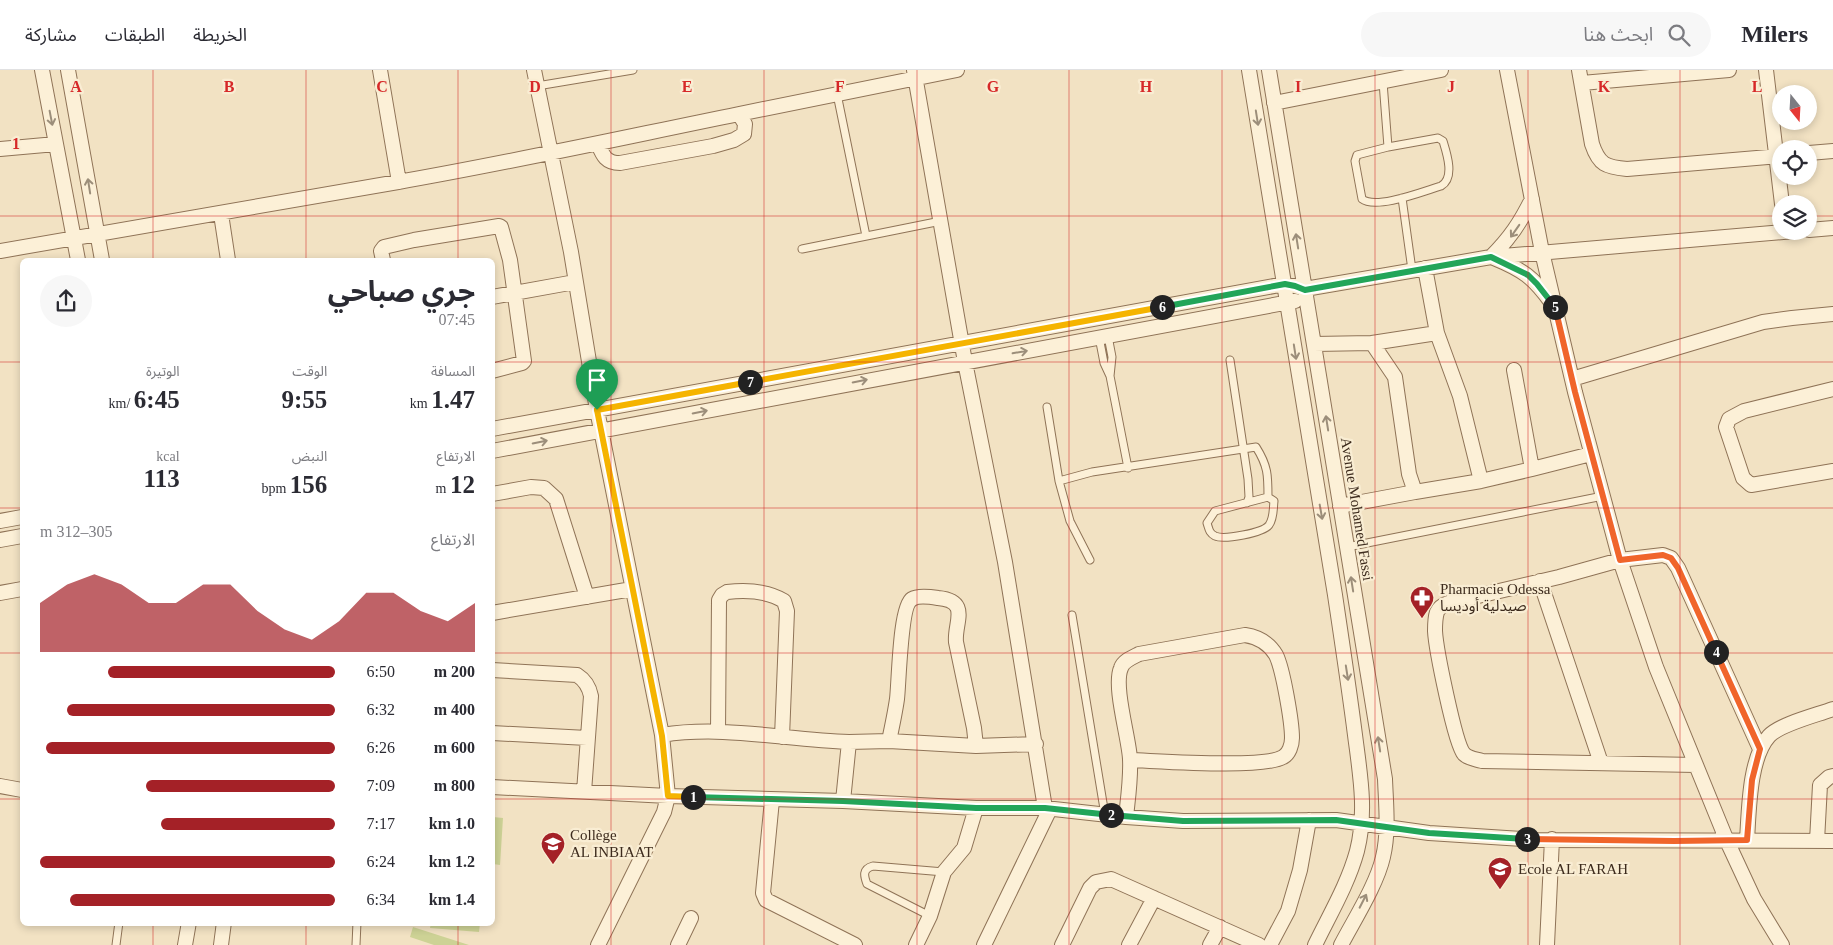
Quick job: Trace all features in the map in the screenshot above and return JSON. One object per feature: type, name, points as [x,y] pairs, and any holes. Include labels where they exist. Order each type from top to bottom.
[{"type":"street","points":[[42,70],[78,258]]},
{"type":"street","points":[[68,70],[102,258]]},
{"type":"street","points":[[380,70],[399,182]]},
{"type":"street","points":[[534,70],[575,282],[597,410],[662,736],[668,796],[664,812],[598,945]]},
{"type":"street","points":[[0,251],[221,214],[550,154],[837,94],[915,74],[957,70]]},
{"type":"street","points":[[1249,70],[1348,679],[1363,797],[1362,824],[1349,876],[1315,945]]},
{"type":"street","name":"Avenue Mohamed Fassi","points":[[1269,70],[1385,779],[1385,846],[1378,872],[1341,945]]},
{"type":"street","points":[[1274,103],[1442,70]]},
{"type":"street","points":[[1507,70],[1542,252],[1572,379],[1620,560],[1656,667],[1727,840],[1754,899],[1782,945]]},
{"type":"street","points":[[1728,70],[1580,76],[1595,154],[1603,164],[1627,169],[1772,157]]},
{"type":"street","points":[[1766,70],[1777,140]]},
{"type":"street","points":[[915,74],[965,362],[1005,562],[1048,808],[984,945]]},
{"type":"street","points":[[598,144],[606,160],[613,163],[714,146],[734,140],[744,134],[744,124],[740,114]]},
{"type":"street","points":[[0,149],[56,144]]},
{"type":"street","points":[[1817,152],[1833,151]]},
{"type":"street","points":[[1491,257],[1520,223],[1532,199]]},
{"type":"street","points":[[221,214],[228,258]]},
{"type":"street","points":[[383,258],[381,251],[384,247],[499,226],[502,229],[510,260],[524,361],[495,370]]},
{"type":"street","points":[[1817,229],[1833,228]]},
{"type":"street","points":[[495,428],[1285,284],[1305,290],[1491,257],[1772,233]]},
{"type":"street","points":[[1491,257],[1528,275],[1555,307]]},
{"type":"street","points":[[1418,269],[1437,333],[1460,396],[1481,481]]},
{"type":"street","points":[[495,296],[575,282]]},
{"type":"street","points":[[495,450],[965,362],[1288,304],[1297,300],[1305,290]]},
{"type":"street","points":[[1572,379],[1763,322],[1833,314]]},
{"type":"street","points":[[1314,344],[1372,343],[1437,333]]},
{"type":"street","points":[[1372,343],[1395,376],[1409,474],[1415,492]]},
{"type":"street","points":[[1514,370],[1532,469]]},
{"type":"street","points":[[1833,389],[1744,411],[1729,419],[1726,428],[1746,483],[1751,485],[1833,471]]},
{"type":"street","points":[[1340,506],[1481,481],[1592,454]]},
{"type":"street","points":[[495,493],[531,487],[544,488],[556,499],[587,597]]},
{"type":"street","points":[[0,521],[20,517]]},
{"type":"street","points":[[0,540],[20,536]]},
{"type":"street","points":[[1696,765],[1482,760],[1470,758],[1464,753],[1457,739],[1437,646],[1436,622],[1438,610],[1448,603],[1620,560],[1663,555],[1671,558],[1678,568],[1760,749]]},
{"type":"street","points":[[1540,581],[1602,763]]},
{"type":"street","points":[[0,593],[20,589]]},
{"type":"street","points":[[495,613],[632,589]]},
{"type":"street","points":[[718,732],[719,600],[727,592],[757,593],[775,595],[784,601],[787,611],[782,737]]},
{"type":"street","points":[[889,741],[897,699],[902,632],[908,603],[912,598],[940,598],[954,604],[960,616],[956,632],[956,642],[976,746]]},
{"type":"street","points":[[1126,817],[1130,760],[1120,696],[1119,676],[1124,663],[1139,654],[1245,636],[1255,636],[1270,648],[1276,656],[1281,669],[1291,724],[1292,739],[1289,750],[1284,757],[1262,763],[1130,760]]},
{"type":"street","points":[[495,670],[577,675],[590,688],[584,792]]},
{"type":"street","points":[[1747,840],[1752,780],[1760,749],[1770,735],[1791,723],[1833,709]]},
{"type":"street","points":[[662,736],[718,732],[848,742],[889,741],[976,746],[1036,744]]},
{"type":"street","points":[[495,733],[587,738]]},
{"type":"street","points":[[843,801],[848,742]]},
{"type":"street","points":[[1817,841],[1820,785],[1833,776]]},
{"type":"street","points":[[0,786],[20,790]]},
{"type":"street","points":[[495,787],[976,808],[1048,808],[1105,815],[1183,821],[1336,820],[1429,833],[1536,840],[1552,838],[1674,841],[1833,841]]},
{"type":"street","points":[[772,800],[763,893],[766,900],[855,945]]},
{"type":"street","points":[[916,945],[930,916],[944,872],[964,848],[976,808]]},
{"type":"street","points":[[1270,945],[1288,911],[1300,870],[1309,820]]},
{"type":"street","points":[[1547,945],[1552,838]]},
{"type":"street","points":[[1062,945],[1090,888],[1096,882],[1112,879],[1259,945]]},
{"type":"street","points":[[1129,945],[1154,898]]},
{"type":"street","points":[[678,945],[691,918]]},
{"type":"street","points":[[185,945],[188,926]]},
{"type":"street","points":[[221,945],[223,926]]},
{"type":"street","points":[[1210,945],[1220,927]]},
{"type":"lane","points":[[537,86],[595,73],[633,70]]},
{"type":"lane","points":[[1384,82],[1388,147]]},
{"type":"lane","points":[[837,94],[866,236]]},
{"type":"lane","points":[[1438,138],[1443,141],[1450,174],[1446,183],[1402,198],[1370,203],[1362,199],[1355,157],[1359,153],[1388,147],[1438,138]]},
{"type":"lane","points":[[1402,198],[1418,269]]},
{"type":"lane","points":[[802,249],[941,220]]},
{"type":"lane","points":[[1104,337],[1103,358],[1110,376],[1128,468]]},
{"type":"lane","points":[[1230,360],[1249,490],[1247,503]]},
{"type":"lane","points":[[1047,407],[1059,482],[1070,521],[1090,560]]},
{"type":"lane","points":[[1059,482],[1092,472],[1256,447],[1263,458],[1268,477],[1268,497]]},
{"type":"lane","points":[[1346,547],[1602,496]]},
{"type":"lane","points":[[1268,497],[1274,501],[1273,517],[1268,526],[1257,532],[1229,537],[1217,537],[1210,533],[1207,523],[1215,511],[1247,503],[1268,497]]},
{"type":"lane","points":[[1072,615],[1105,815]]},
{"type":"lane","points":[[930,916],[866,884],[865,871],[868,867],[873,866],[944,872]]},
{"type":"lane","points":[[116,945],[118,926]]},
{"type":"lane","points":[[356,945],[357,926]]},
{"type":"green space","points":[[495,817],[503,818],[500,865],[495,864]]},
{"type":"green space","points":[[430,926],[480,926],[479,932],[430,928]]},
{"type":"green space","points":[[413,927],[469,945],[434,945],[410,937]]},
{"type":"place","name":"Pharmacie Odessa صيدلية أوديسا","points":[[1422,619]]},
{"type":"place","name":"Collège AL INBIAAT","points":[[553,865]]},
{"type":"place","name":"Ecole AL FARAH","points":[[1500,890]]},
{"type":"route","points":[[1491,257],[1511,265],[1528,275],[1555,307],[1575,392],[1620,560],[1663,555],[1671,558],[1678,568],[1760,749],[1752,780],[1747,840],[1674,841],[1552,838],[1536,840],[1429,833],[1336,820],[1183,821],[1045,808],[976,808],[843,801],[668,796],[662,736],[597,410],[1285,284],[1305,290],[1491,257]]}]
